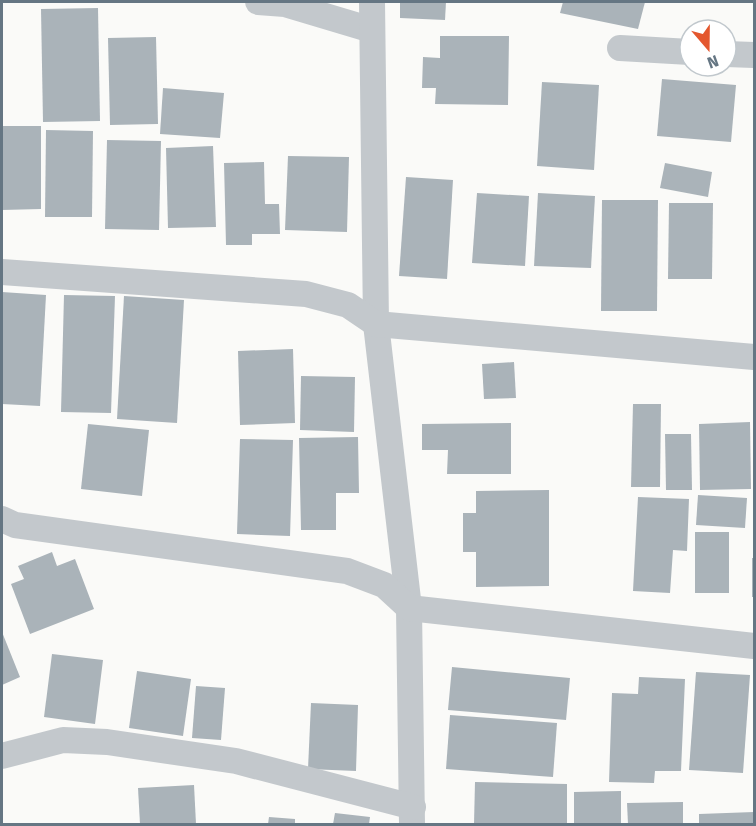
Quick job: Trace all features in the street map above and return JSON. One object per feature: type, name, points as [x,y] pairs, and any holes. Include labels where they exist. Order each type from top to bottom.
[{"type":"street","points":[[258,2],[288,3],[372,30]]},
{"type":"street","points":[[2,756],[63,740],[107,742],[236,761],[413,816],[409,608],[376,324],[372,2]]},
{"type":"street","points":[[620,48],[678,51]]},
{"type":"street","points":[[738,54],[754,55]]},
{"type":"street","points":[[2,272],[306,294],[348,305],[376,324],[754,357]]},
{"type":"street","points":[[2,519],[15,525],[347,571],[384,585],[409,608],[754,646]]},
{"type":"building","points":[[400,2],[446,2],[445,20],[400,18]]},
{"type":"building","points":[[563,2],[645,2],[638,29],[560,13]]},
{"type":"building","points":[[98,8],[100,121],[43,122],[41,9]]},
{"type":"building","points":[[440,36],[509,36],[508,105],[435,104],[436,88],[422,88],[423,57],[440,58]]},
{"type":"building","points":[[156,37],[158,124],[110,125],[108,38]]},
{"type":"building","points":[[662,79],[736,85],[731,142],[657,136]]},
{"type":"building","points":[[542,82],[599,85],[594,170],[537,166]]},
{"type":"building","points":[[163,88],[224,93],[220,138],[160,134]]},
{"type":"building","points":[[2,126],[41,126],[41,209],[2,210]]},
{"type":"building","points":[[46,130],[93,131],[92,217],[45,217]]},
{"type":"building","points":[[107,140],[161,141],[159,230],[105,229]]},
{"type":"building","points":[[213,146],[216,227],[168,228],[166,148]]},
{"type":"building","points":[[288,156],[349,157],[347,232],[285,230]]},
{"type":"building","points":[[264,162],[265,204],[279,204],[280,234],[252,234],[252,245],[226,245],[224,163]]},
{"type":"building","points":[[665,163],[712,172],[708,197],[660,188]]},
{"type":"building","points":[[406,177],[453,180],[447,279],[399,276]]},
{"type":"building","points":[[477,193],[529,196],[525,266],[472,263]]},
{"type":"building","points":[[538,193],[595,196],[591,268],[534,266]]},
{"type":"building","points":[[602,200],[658,200],[657,311],[601,311]]},
{"type":"building","points":[[669,203],[713,203],[712,279],[668,279]]},
{"type":"building","points":[[2,292],[46,295],[40,406],[2,404]]},
{"type":"building","points":[[64,295],[115,296],[111,413],[61,412]]},
{"type":"building","points":[[124,296],[184,300],[177,423],[117,419]]},
{"type":"building","points":[[293,349],[295,423],[240,425],[238,351]]},
{"type":"building","points":[[514,362],[516,398],[484,399],[482,364]]},
{"type":"building","points":[[301,376],[355,377],[354,432],[300,430]]},
{"type":"building","points":[[633,404],[661,404],[660,487],[631,487]]},
{"type":"building","points":[[750,422],[751,489],[700,490],[699,424]]},
{"type":"building","points":[[511,423],[511,474],[447,474],[448,450],[422,450],[422,424]]},
{"type":"building","points":[[88,424],[149,430],[142,496],[81,489]]},
{"type":"building","points":[[665,434],[691,434],[692,490],[666,490]]},
{"type":"building","points":[[358,437],[359,493],[336,493],[336,530],[301,530],[299,438]]},
{"type":"building","points":[[240,439],[293,440],[290,536],[237,534]]},
{"type":"building","points":[[549,490],[549,586],[476,587],[476,552],[463,552],[463,513],[476,513],[476,491]]},
{"type":"building","points":[[698,495],[747,498],[745,528],[696,525]]},
{"type":"building","points":[[638,497],[689,499],[687,551],[673,550],[670,593],[633,591]]},
{"type":"building","points":[[695,532],[729,532],[729,593],[695,593]]},
{"type":"building","points":[[52,552],[57,566],[75,559],[94,609],[30,634],[11,584],[24,579],[18,566]]},
{"type":"building","points":[[752,558],[754,558],[754,597],[752,597]]},
{"type":"building","points":[[2,632],[20,677],[2,685]]},
{"type":"building","points":[[52,654],[103,660],[95,724],[44,717]]},
{"type":"building","points":[[452,667],[570,678],[566,720],[448,710]]},
{"type":"building","points":[[137,671],[191,679],[183,736],[129,728]]},
{"type":"building","points":[[696,672],[750,675],[743,773],[689,770]]},
{"type":"building","points":[[639,677],[685,679],[681,771],[655,771],[654,783],[609,782],[612,693],[638,694]]},
{"type":"building","points":[[196,686],[225,688],[221,740],[192,738]]},
{"type":"building","points":[[311,703],[358,705],[356,771],[308,769]]},
{"type":"building","points":[[450,715],[557,723],[553,777],[446,769]]},
{"type":"building","points":[[475,782],[567,784],[567,824],[474,824]]},
{"type":"building","points":[[194,785],[196,824],[140,824],[138,788]]},
{"type":"building","points":[[621,791],[621,824],[574,824],[574,792]]},
{"type":"building","points":[[683,802],[683,824],[628,824],[627,803]]},
{"type":"building","points":[[754,812],[754,824],[699,824],[699,814]]},
{"type":"building","points":[[335,813],[370,817],[369,824],[333,824]]},
{"type":"building","points":[[269,817],[295,819],[295,824],[268,824]]}]
